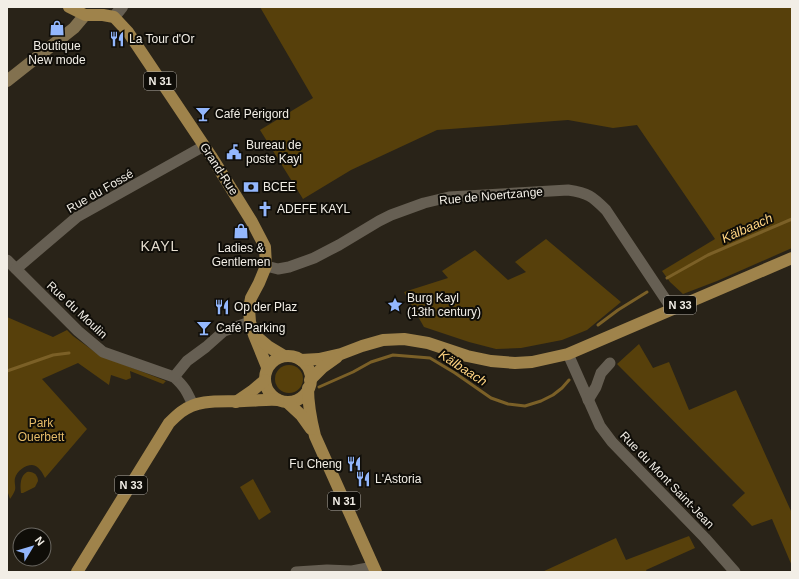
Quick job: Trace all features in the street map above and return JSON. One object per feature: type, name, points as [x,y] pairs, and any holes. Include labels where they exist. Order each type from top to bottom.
[{"type":"main road","points":[[69,7],[85,15],[103,15],[114,18]]},
{"type":"main road","points":[[7,81],[74,28],[85,15]]},
{"type":"main road","name":"Grand-Rue","points":[[114,18],[128,32],[204,146],[252,222],[265,247],[266,266],[251,298],[249,309],[250,322],[254,335],[267,367]]},
{"type":"main road","name":"N 33","points":[[301,360],[319,359],[341,354],[383,340],[404,339],[428,343],[467,356],[491,361],[532,362],[568,354],[792,258]]},
{"type":"main road","points":[[254,335],[269,347],[284,356]]},
{"type":"main road","name":"N 33","points":[[309,384],[323,367],[341,354]]},
{"type":"main road","points":[[284,356],[293,356],[301,360],[310,373],[309,384],[303,395],[296,400],[283,401],[272,395],[264,380],[267,367],[278,358],[284,356]]},
{"type":"main road","points":[[236,402],[252,391],[264,380]]},
{"type":"main road","name":"N 31","points":[[309,384],[309,412],[315,436]]},
{"type":"main road","name":"N 33","points":[[77,572],[169,423],[181,411],[192,405],[206,401],[236,402],[267,399],[283,401]]},
{"type":"main road","name":"N 31","points":[[283,401],[301,415],[315,436],[374,569]]},
{"type":"street","points":[[114,18],[122,7]]},
{"type":"street","name":"Rue du Fossé","points":[[16,269],[77,217],[204,146]]},
{"type":"street","name":"Rue de Noertzange","points":[[266,266],[278,269],[289,267],[314,258],[379,221],[424,203],[450,197],[568,190],[584,192],[596,200],[606,210],[672,309]]},
{"type":"street","name":"Rue du Moulin","points":[[7,260],[78,332],[103,352],[174,377]]},
{"type":"street","points":[[192,405],[183,385],[174,377],[187,362],[224,331],[250,322]]},
{"type":"street","name":"Rue du Mont Saint-Jean","points":[[568,354],[600,426],[612,442],[705,538],[735,572]]},
{"type":"street","points":[[588,400],[596,387],[601,373],[610,363]]},
{"type":"street","points":[[296,572],[374,569]]},
{"type":"green space","points":[[260,7],[792,7],[792,248],[717,281],[683,294],[670,282],[662,271],[715,239],[637,125],[613,128],[568,120],[437,130],[351,170],[303,199],[260,130],[313,98]]},
{"type":"green space","points":[[546,239],[621,302],[587,330],[562,340],[521,348],[496,349],[469,342],[424,327],[404,292],[448,278],[442,271],[475,250],[508,280],[526,272],[515,262]]},
{"type":"green space","name":"Park Ouerbett","points":[[7,317],[53,337],[67,330],[99,355],[166,381],[163,384],[130,371],[131,378],[126,380],[111,375],[109,385],[78,363],[42,379],[87,429],[45,478],[37,467],[32,465],[24,467],[19,471],[15,478],[15,490],[10,499],[7,490]]},
{"type":"green space","points":[[639,344],[653,368],[669,362],[689,410],[736,390],[792,511],[792,566],[772,519],[752,526],[732,505],[745,493],[617,364]]},
{"type":"green space","points":[[289,365],[299,369],[303,379],[299,389],[289,393],[279,389],[275,379],[279,369]]},
{"type":"green space","points":[[27,472],[35,474],[38,481],[35,487],[21,493],[22,478]]},
{"type":"green space","points":[[253,479],[271,512],[259,520],[240,487]]},
{"type":"green space","points":[[689,536],[695,548],[646,570],[647,572],[542,572],[616,538],[626,560]]},
{"type":"waterway","name":"Kälbaach","points":[[667,278],[708,255],[792,219]]},
{"type":"waterway","name":"Kälbaach","points":[[598,325],[618,310],[647,292]]},
{"type":"waterway","name":"Kälbaach","points":[[7,371],[53,355],[69,353]]},
{"type":"waterway","name":"Kälbaach","points":[[319,387],[353,372],[371,362],[393,355],[430,358],[491,398],[508,404],[525,406],[541,401],[553,395],[569,380]]},
{"type":"place","name":"Boutique New mode","points":[[57,28]]},
{"type":"place","name":"La Tour d'Or","points":[[117,39]]},
{"type":"place","name":"Café Périgord","points":[[203,114]]},
{"type":"place","name":"Bureau de poste Kayl","points":[[234,152]]},
{"type":"place","name":"BCEE","points":[[251,187]]},
{"type":"place","name":"ADEFE KAYL","points":[[265,209]]},
{"type":"place","name":"Ladies & Gentlemen","points":[[241,231]]},
{"type":"place","name":"Burg Kayl (13th century)","points":[[395,305]]},
{"type":"place","name":"Op der Plaz","points":[[222,307]]},
{"type":"place","name":"Café Parking","points":[[204,328]]},
{"type":"place","name":"Fu Cheng","points":[[354,464]]},
{"type":"place","name":"L'Astoria","points":[[363,479]]},
{"type":"district","name":"KAYL","points":[[160,246]]}]
